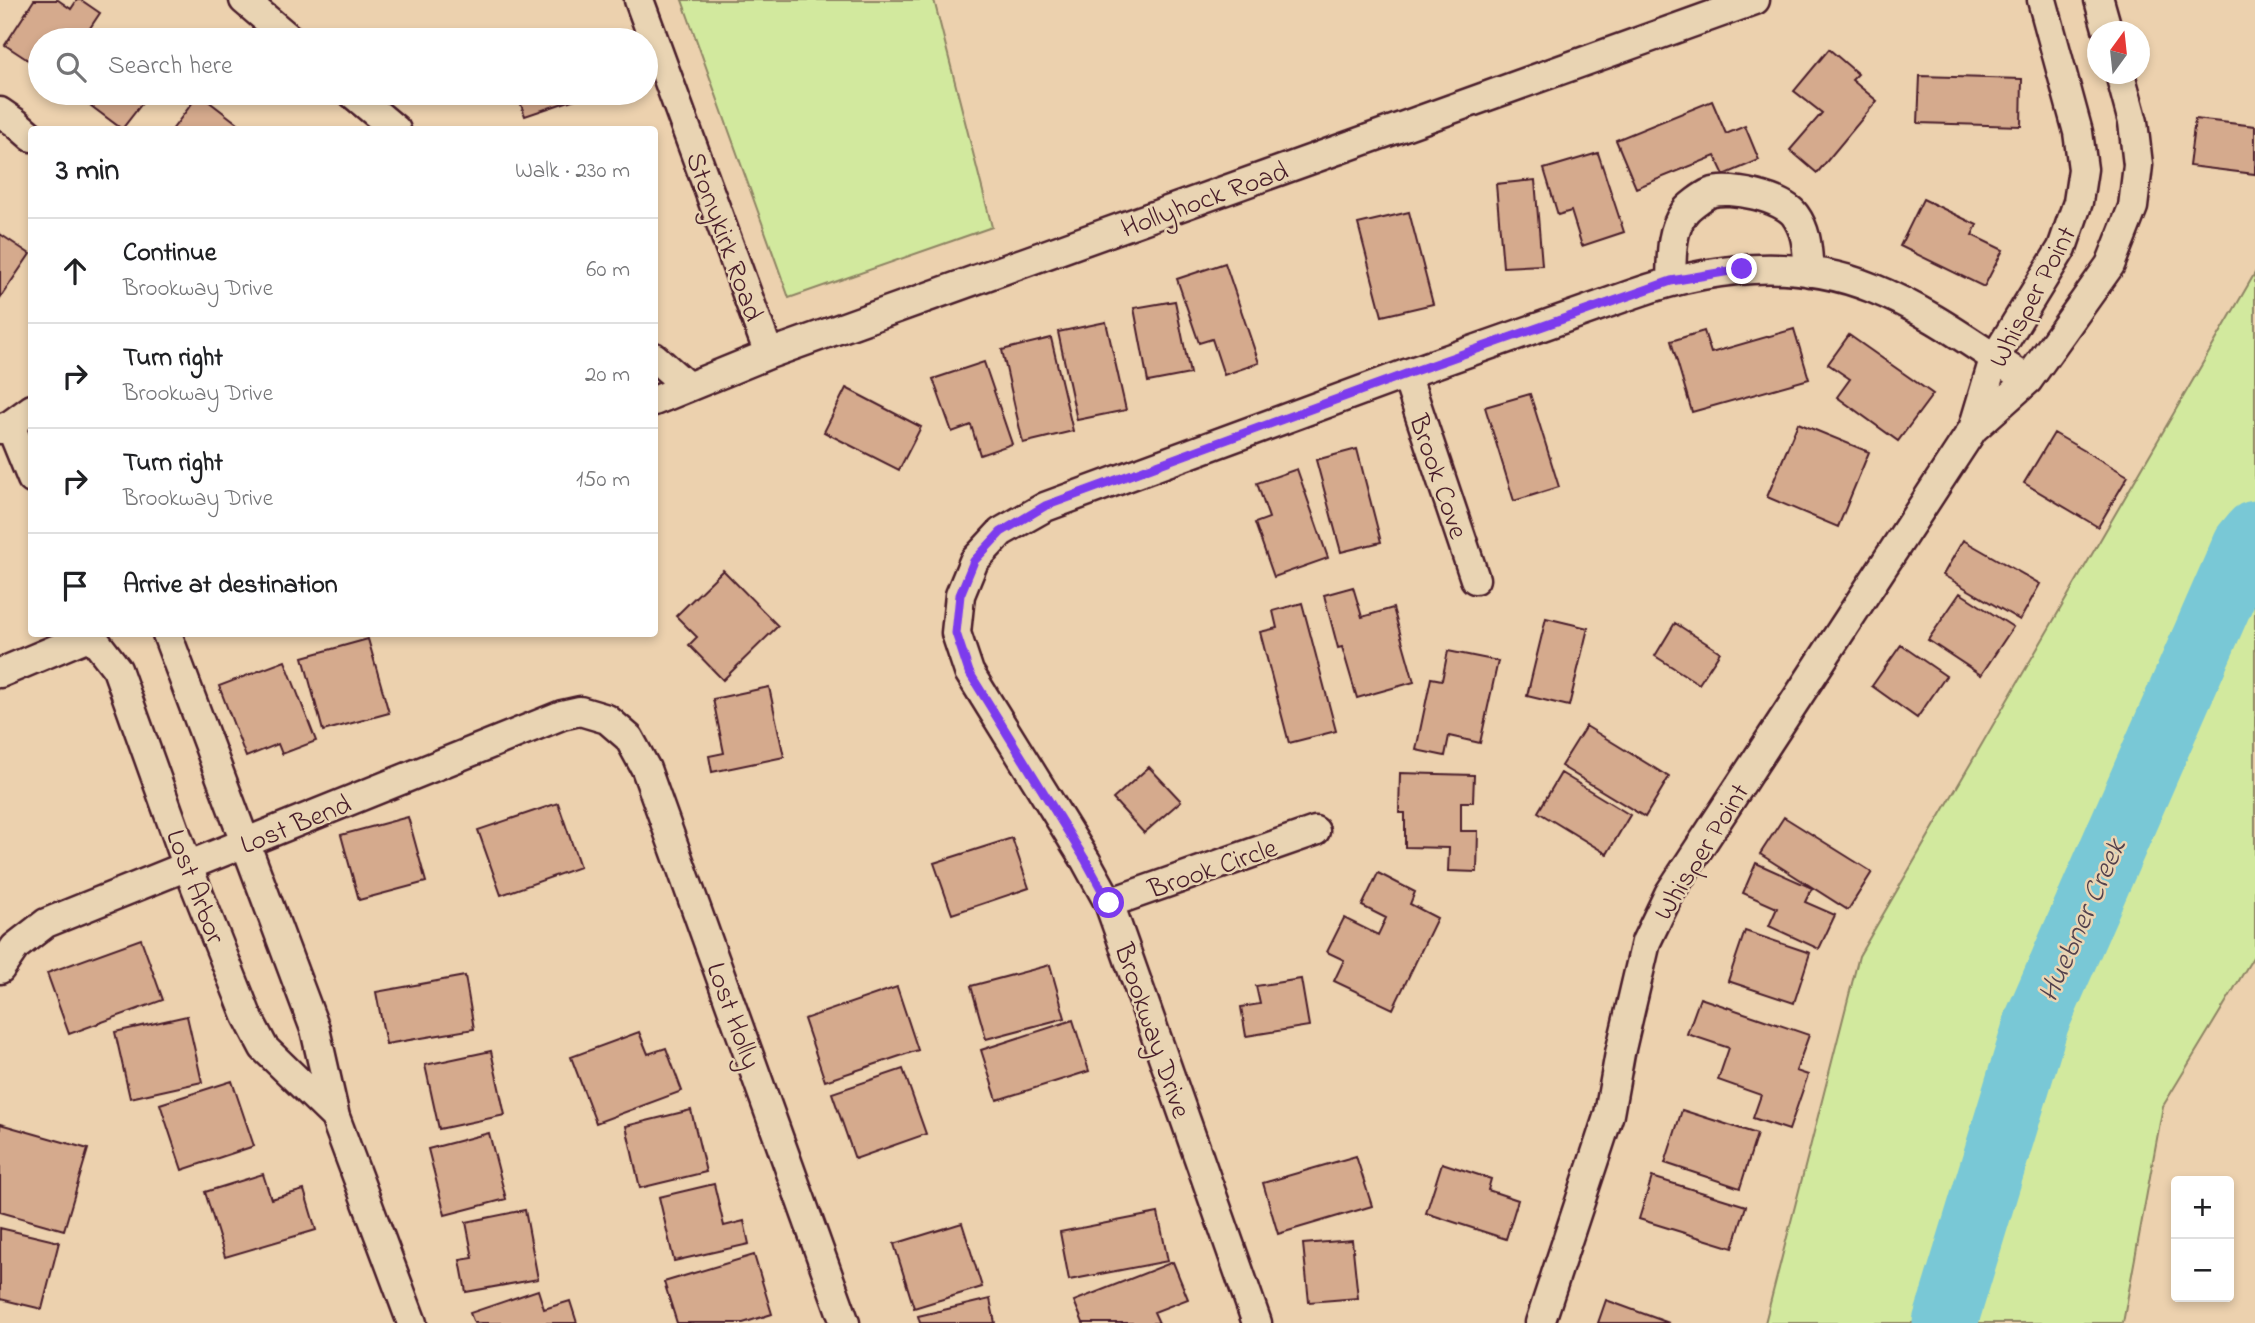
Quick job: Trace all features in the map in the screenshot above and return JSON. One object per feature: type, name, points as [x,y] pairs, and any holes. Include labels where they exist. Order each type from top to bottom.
[{"type":"street","name":"Stonykirk Road","points":[[639,0],[649,28]]},
{"type":"street","name":"Hollyhock Road","points":[[658,399],[769,354],[1755,0]]},
{"type":"street","name":"Whisper Point","points":[[1973,429],[1994,359],[2062,248],[2078,202],[2083,169],[2078,132],[2042,0]]},
{"type":"street","points":[[2099,0],[2105,21]]},
{"type":"street","points":[[246,1],[277,28]]},
{"type":"street","name":"Stonykirk Road","points":[[658,52],[769,354]]},
{"type":"street","name":"Whisper Point","points":[[1539,1323],[1609,1114],[1646,942],[1669,894],[1973,429],[2028,380],[2110,265],[2133,207],[2138,165],[2133,122],[2123,84]]},
{"type":"street","points":[[366,105],[391,126]]},
{"type":"street","points":[[0,112],[28,133]]},
{"type":"street","points":[[1671,281],[1674,234],[1684,212],[1710,193],[1740,191],[1772,200],[1794,213],[1806,234],[1809,272]]},
{"type":"street","name":"Brookway Drive","points":[[1256,1323],[1109,903],[1080,850],[969,672],[956,633],[960,595],[974,561],[1001,532],[1045,506],[1406,374],[1671,281],[1742,269],[1809,272],[1842,278],[1873,288],[1918,311],[2028,380]]},
{"type":"street","points":[[658,361],[688,387]]},
{"type":"street","name":"Brook Cove","points":[[1406,374],[1475,579]]},
{"type":"street","points":[[14,421],[28,466]]},
{"type":"street","points":[[0,673],[84,637]]},
{"type":"street","name":"Lost Arbor","points":[[93,637],[117,669],[188,867],[247,1016],[264,1048],[335,1117]]},
{"type":"street","name":"Lost Arbor","points":[[168,637],[315,1029],[335,1117],[412,1323]]},
{"type":"street","name":"Lost Bend","points":[[0,969],[15,947],[47,923],[562,715],[580,711],[607,719]]},
{"type":"street","name":"Lost Holly","points":[[607,719],[629,737],[646,769],[845,1323]]},
{"type":"street","name":"Brook Circle","points":[[1109,903],[1315,831]]},
{"type":"green space","points":[[682,0],[934,0],[992,227],[789,298]]},
{"type":"green space","points":[[2255,273],[2255,954],[2163,1106],[2123,1323],[1765,1323],[1859,956]]},
{"type":"building","points":[[34,0],[58,0],[71,9],[77,0],[81,0],[100,13],[90,28],[28,28],[28,60],[5,45]]},
{"type":"building","points":[[1829,49],[1858,74],[1852,80],[1877,101],[1817,173],[1790,150],[1822,113],[1794,91]]},
{"type":"building","points":[[1920,76],[2022,79],[2021,126],[1918,123]]},
{"type":"building","points":[[1712,101],[1726,134],[1745,126],[1759,160],[1724,175],[1715,156],[1636,188],[1616,140]]},
{"type":"building","points":[[90,105],[141,105],[124,126],[118,126]]},
{"type":"building","points":[[191,105],[213,105],[241,126],[175,126]]},
{"type":"building","points":[[521,105],[557,105],[525,116]]},
{"type":"building","points":[[2195,119],[2255,126],[2255,174],[2189,166]]},
{"type":"building","points":[[1598,153],[1624,232],[1582,246],[1571,211],[1558,215],[1544,169]]},
{"type":"building","points":[[1535,180],[1542,265],[1503,267],[1496,184]]},
{"type":"building","points":[[1923,199],[1977,225],[1972,235],[2003,250],[1984,287],[1900,246]]},
{"type":"building","points":[[1409,212],[1433,304],[1382,316],[1358,224]]},
{"type":"building","points":[[0,234],[28,253],[28,257],[0,298]]},
{"type":"building","points":[[1225,263],[1259,363],[1224,375],[1212,339],[1199,343],[1177,279]]},
{"type":"building","points":[[1175,301],[1190,374],[1148,382],[1134,308]]},
{"type":"building","points":[[1106,322],[1126,410],[1077,420],[1058,332]]},
{"type":"building","points":[[1794,329],[1809,379],[1692,412],[1671,341],[1704,331],[1711,353]]},
{"type":"building","points":[[1849,335],[1933,394],[1898,441],[1837,397],[1850,379],[1828,364]]},
{"type":"building","points":[[1051,338],[1073,431],[1023,443],[1002,350]]},
{"type":"building","points":[[984,362],[1012,444],[980,455],[971,425],[952,432],[933,379]]},
{"type":"building","points":[[846,388],[921,427],[899,470],[824,432]]},
{"type":"building","points":[[1530,394],[1559,487],[1514,501],[1485,407]]},
{"type":"building","points":[[1798,423],[1869,452],[1838,527],[1767,497]]},
{"type":"building","points":[[2054,433],[2128,476],[2098,527],[2024,483]]},
{"type":"building","points":[[1357,449],[1381,542],[1341,552],[1316,460]]},
{"type":"building","points":[[1297,469],[1328,558],[1274,577],[1255,523],[1269,518],[1257,483]]},
{"type":"building","points":[[1963,540],[2040,584],[2020,620],[1943,575]]},
{"type":"building","points":[[723,570],[778,626],[723,680],[689,645],[697,637],[676,616]]},
{"type":"building","points":[[1353,587],[1362,617],[1393,608],[1414,682],[1357,698],[1342,647],[1338,648],[1324,595]]},
{"type":"building","points":[[1960,593],[2013,627],[1981,675],[1928,640]]},
{"type":"building","points":[[1302,603],[1336,731],[1289,743],[1260,632],[1277,628],[1273,611]]},
{"type":"building","points":[[1546,618],[1588,628],[1569,706],[1527,696]]},
{"type":"building","points":[[1675,623],[1720,652],[1699,684],[1655,656]]},
{"type":"building","points":[[368,639],[389,713],[323,731],[303,657]]},
{"type":"building","points":[[1901,645],[1946,676],[1917,718],[1872,686]]},
{"type":"building","points":[[1448,651],[1498,661],[1480,743],[1449,736],[1445,756],[1416,750],[1431,678],[1442,680]]},
{"type":"building","points":[[285,661],[316,741],[282,754],[278,744],[246,757],[219,686]]},
{"type":"building","points":[[769,687],[784,757],[712,772],[709,756],[724,753],[713,699]]},
{"type":"building","points":[[1586,726],[1669,777],[1645,817],[1561,766]]},
{"type":"building","points":[[1149,767],[1181,801],[1144,833],[1113,799]]},
{"type":"building","points":[[1400,773],[1474,775],[1473,802],[1461,802],[1461,831],[1478,831],[1477,872],[1448,871],[1449,848],[1405,847],[1405,813],[1399,813]]},
{"type":"building","points":[[1561,773],[1630,815],[1607,854],[1538,812]]},
{"type":"building","points":[[558,803],[580,867],[501,895],[478,830]]},
{"type":"building","points":[[408,817],[426,882],[359,900],[341,835]]},
{"type":"building","points":[[1784,817],[1872,872],[1848,910],[1760,854]]},
{"type":"building","points":[[1012,838],[1029,888],[952,914],[934,863]]},
{"type":"building","points":[[1756,863],[1812,888],[1805,902],[1835,915],[1819,949],[1769,926],[1777,908],[1743,893]]},
{"type":"building","points":[[1378,873],[1415,892],[1410,904],[1437,918],[1393,1009],[1334,981],[1344,960],[1327,952],[1344,918],[1378,935],[1386,918],[1362,906]]},
{"type":"building","points":[[1745,931],[1810,953],[1794,1003],[1728,981]]},
{"type":"building","points":[[141,939],[163,1000],[69,1034],[47,973]]},
{"type":"building","points":[[1050,965],[1065,1018],[986,1039],[971,986]]},
{"type":"building","points":[[465,976],[474,1029],[386,1044],[376,992]]},
{"type":"building","points":[[1301,979],[1309,1026],[1246,1036],[1241,1007],[1260,1004],[1256,986]]},
{"type":"building","points":[[897,987],[918,1050],[825,1081],[804,1019]]},
{"type":"building","points":[[1700,998],[1809,1035],[1796,1071],[1808,1075],[1789,1130],[1753,1118],[1761,1095],[1718,1080],[1729,1048],[1687,1034]]},
{"type":"building","points":[[187,1016],[202,1082],[130,1098],[115,1032]]},
{"type":"building","points":[[1073,1020],[1089,1071],[997,1100],[981,1050]]},
{"type":"building","points":[[639,1032],[648,1054],[666,1048],[682,1091],[596,1123],[571,1057]]},
{"type":"building","points":[[491,1051],[505,1115],[439,1129],[425,1065]]},
{"type":"building","points":[[903,1069],[926,1134],[855,1159],[832,1093]]},
{"type":"building","points":[[232,1081],[254,1146],[182,1170],[160,1104]]},
{"type":"building","points":[[691,1110],[706,1172],[640,1188],[626,1126]]},
{"type":"building","points":[[1682,1110],[1757,1134],[1740,1188],[1665,1163]]},
{"type":"building","points":[[0,1124],[88,1149],[64,1230],[0,1212]]},
{"type":"building","points":[[489,1133],[506,1199],[445,1215],[428,1149]]},
{"type":"building","points":[[1356,1156],[1372,1206],[1278,1234],[1263,1183]]},
{"type":"building","points":[[1442,1163],[1491,1179],[1488,1190],[1518,1200],[1506,1239],[1426,1213]]},
{"type":"building","points":[[263,1174],[271,1199],[304,1190],[316,1230],[225,1257],[205,1192]]},
{"type":"building","points":[[1652,1177],[1746,1206],[1733,1248],[1639,1219]]},
{"type":"building","points":[[714,1184],[724,1226],[744,1221],[749,1244],[674,1261],[659,1197]]},
{"type":"building","points":[[525,1210],[538,1279],[466,1292],[460,1260],[473,1258],[466,1222]]},
{"type":"building","points":[[1158,1213],[1168,1261],[1069,1280],[1060,1232]]},
{"type":"building","points":[[962,1223],[982,1287],[914,1308],[894,1244]]},
{"type":"building","points":[[0,1228],[59,1242],[42,1309],[0,1299]]},
{"type":"building","points":[[1352,1240],[1358,1298],[1309,1302],[1303,1244]]},
{"type":"building","points":[[754,1255],[772,1314],[743,1323],[677,1323],[664,1282]]},
{"type":"building","points":[[1173,1262],[1188,1299],[1154,1312],[1159,1323],[1083,1323],[1074,1301]]},
{"type":"building","points":[[538,1290],[544,1309],[570,1301],[577,1323],[474,1323],[470,1313]]},
{"type":"building","points":[[990,1299],[995,1323],[920,1323],[918,1316]]},
{"type":"building","points":[[1606,1300],[1669,1323],[1598,1323]]},
{"type":"waterway","name":"Huebner Creek","points":[[1945,1323],[2037,1021],[2245,545],[2255,533]]},
{"type":"route","points":[[1109,903],[969,672],[956,633],[960,595],[974,561],[1001,532],[1045,506],[1406,374],[1671,281],[1742,269]]}]
